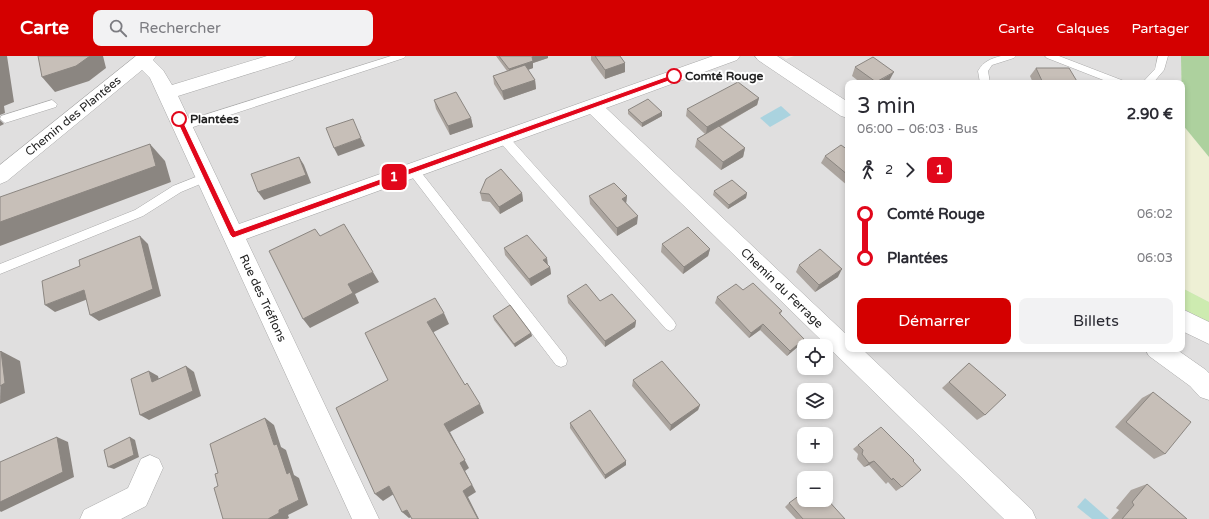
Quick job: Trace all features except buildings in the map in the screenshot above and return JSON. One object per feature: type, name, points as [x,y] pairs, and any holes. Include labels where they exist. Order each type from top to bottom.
[{"type":"street","points":[[167,93],[287,56]]},
{"type":"street","points":[[233,235],[731,56]]},
{"type":"street","points":[[764,56],[845,110]]},
{"type":"street","name":"Rue des Tréflons","points":[[144,58],[157,74],[183,126],[366,519]]},
{"type":"street","name":"Chemin des Plantées","points":[[0,176],[144,58]]},
{"type":"street","name":"Chemin du Ferrage","points":[[593,106],[845,349]]},
{"type":"street","points":[[1185,321],[1209,334]]},
{"type":"street","name":"Chemin du Ferrage","points":[[849,352],[1022,519]]},
{"type":"street","points":[[1161,352],[1198,378],[1209,389]]},
{"type":"street","points":[[93,519],[137,497],[150,468]]},
{"type":"lane","points":[[183,126],[401,56]]},
{"type":"lane","points":[[984,80],[983,71],[989,63],[1011,56]]},
{"type":"lane","points":[[1050,56],[1113,80]]},
{"type":"lane","points":[[1150,80],[1159,70],[1163,56]]},
{"type":"lane","points":[[5,119],[52,104]]},
{"type":"lane","points":[[503,138],[670,325]]},
{"type":"lane","points":[[413,170],[561,361]]},
{"type":"lane","points":[[0,269],[140,213],[177,189],[206,177]]},
{"type":"shaded area","points":[[0,56],[781,56],[786,59],[794,56],[1181,56],[1181,80],[845,80],[845,352],[1185,352],[1185,290],[1209,302],[1209,519],[0,519]]},
{"type":"green space","points":[[1181,56],[1209,56],[1209,157],[1185,128],[1185,80],[1181,80]]},
{"type":"green space","points":[[1185,128],[1209,157],[1209,302],[1185,290]]},
{"type":"green space","points":[[1185,290],[1209,302],[1209,324],[1185,310]]},
{"type":"water","points":[[781,106],[791,115],[770,127],[760,118]]},
{"type":"water","points":[[1085,498],[1109,519],[1092,519],[1077,507]]},
{"type":"bus line","name":"1","points":[[179,119],[233,235],[674,76]]},
{"type":"place","name":"Comté Rouge","points":[[674,76]]},
{"type":"place","name":"Plantées","points":[[179,119]]}]
